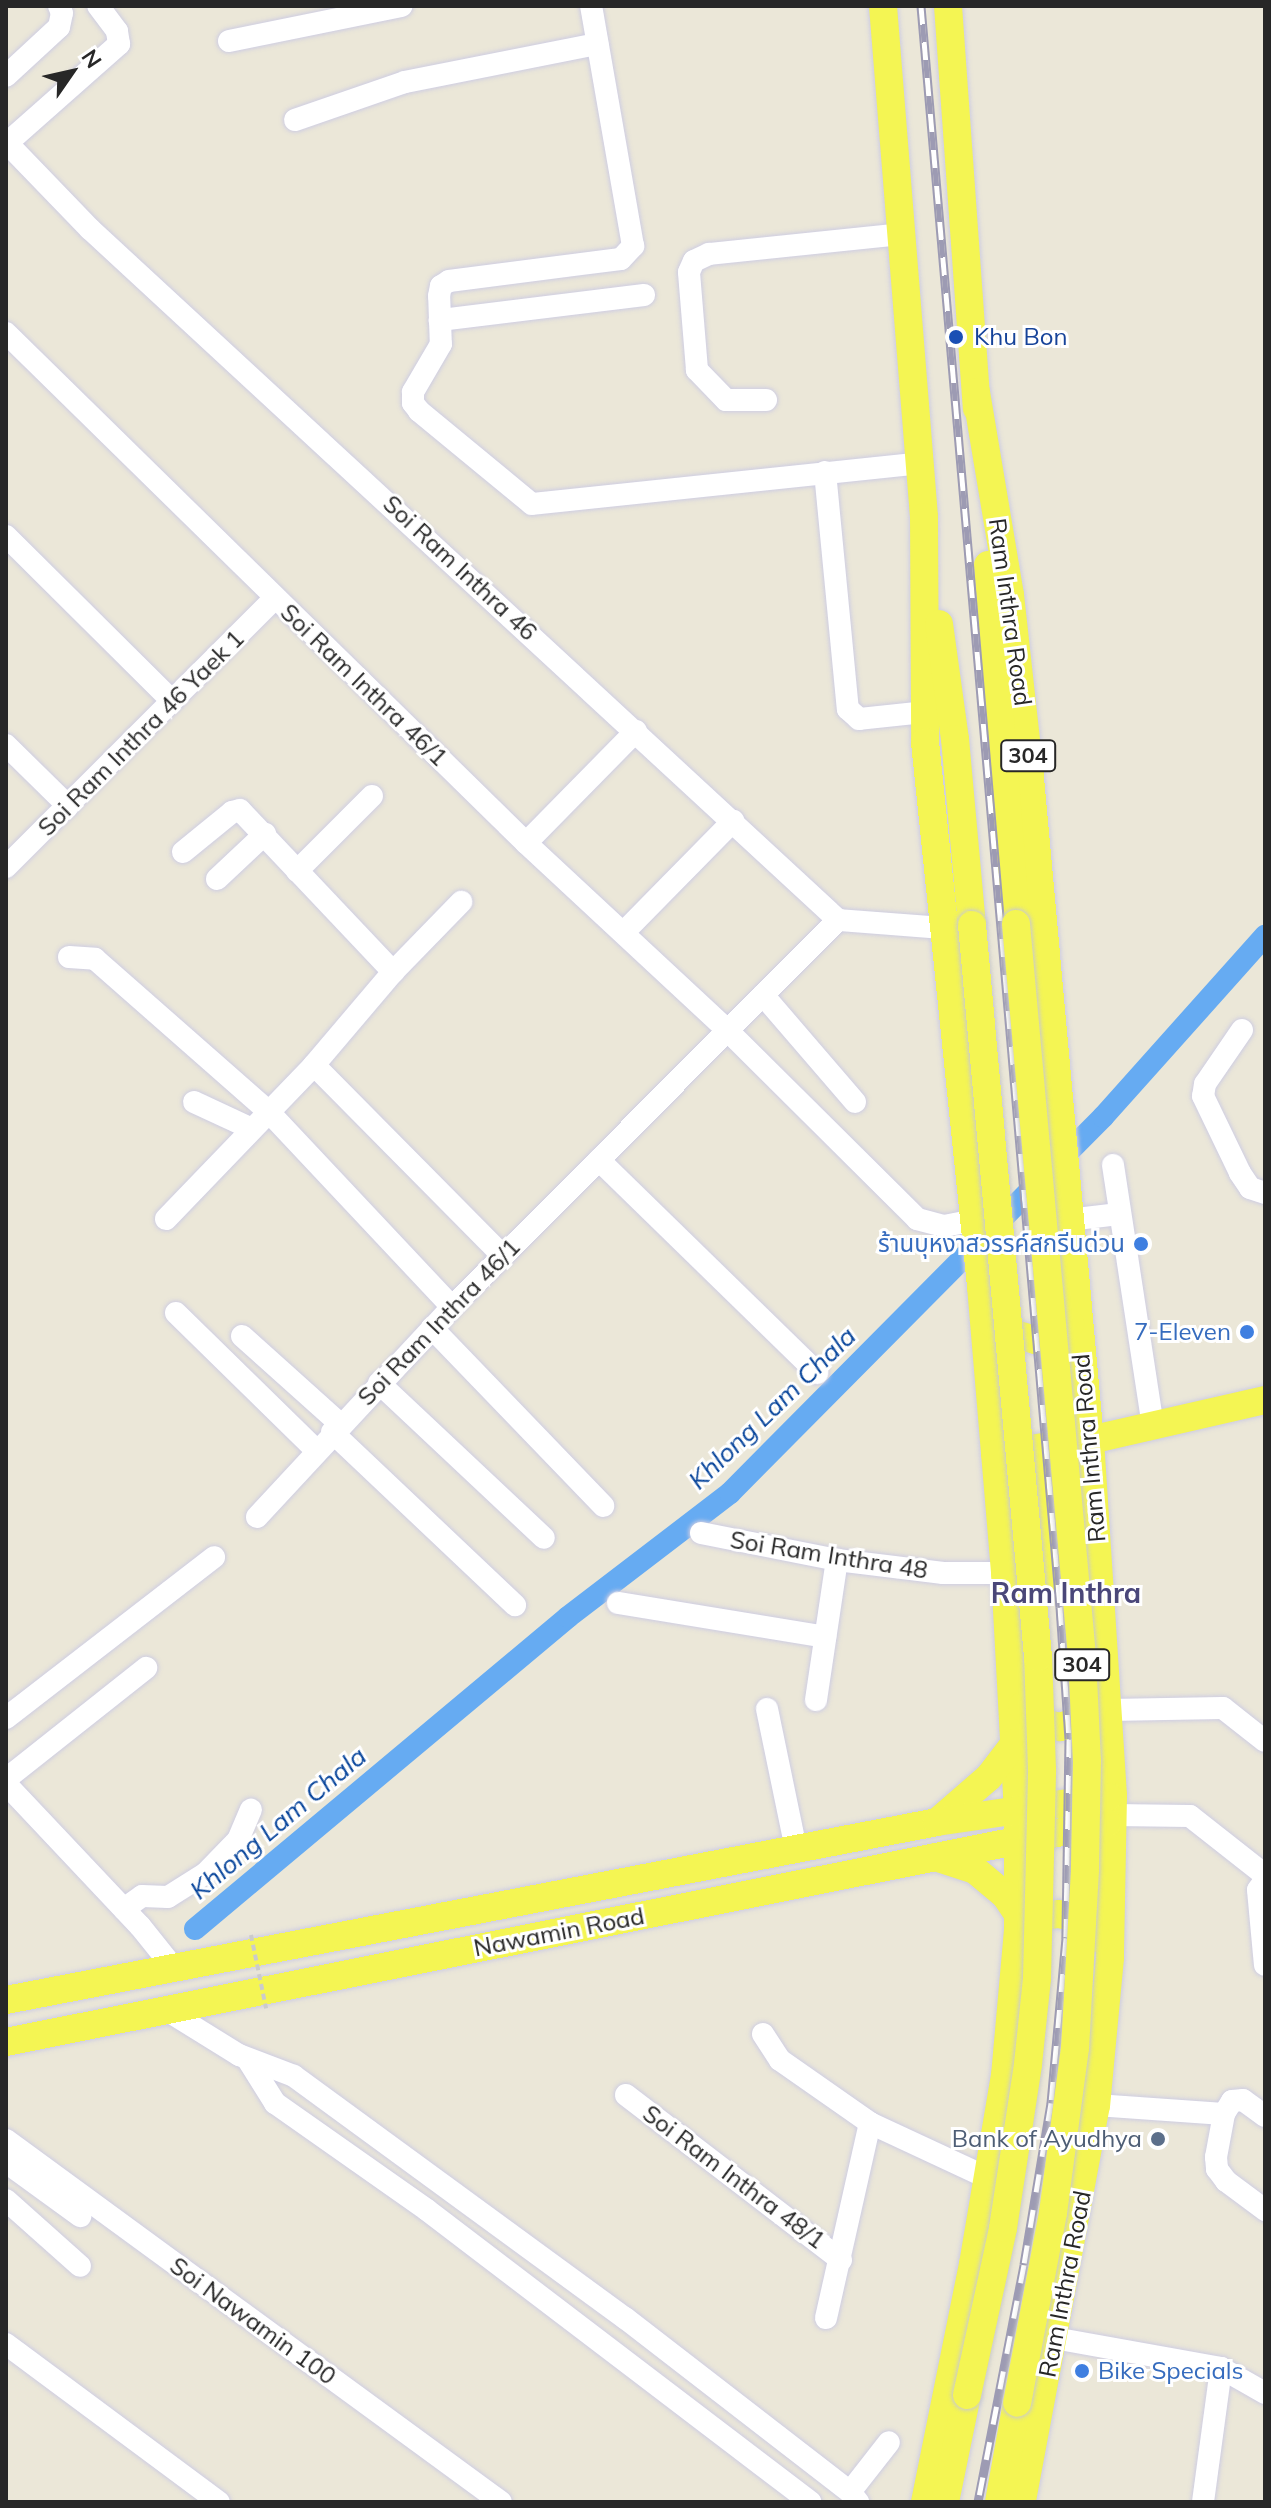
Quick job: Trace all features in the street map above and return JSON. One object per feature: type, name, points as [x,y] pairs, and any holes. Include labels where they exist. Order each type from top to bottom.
[{"type":"main road","name":"304","points":[[883,6],[924,517],[955,739],[1038,1657],[1042,1770],[1037,1978],[1028,2064],[1003,2228],[945,2502]]},
{"type":"main road","name":"Ram Inthra Road","points":[[948,6],[1016,924],[1082,1656],[1087,1761],[1082,1945],[1072,2079],[1053,2213],[999,2502]]},
{"type":"main road","name":"Ram Inthra Road","points":[[976,392],[1020,676],[1090,1440],[1113,1811],[1110,1958],[1096,2105],[1022,2502]]},
{"type":"main road","name":"304","points":[[924,517],[925,712],[942,928],[984,1318],[1005,1573],[1018,1810],[1018,1922],[1005,2075],[925,2502]]},
{"type":"main road","points":[[984,1318],[1004,1331],[1035,1340],[1063,1332],[1076,1313]]},
{"type":"main road","points":[[994,1455],[1090,1440],[1265,1400]]},
{"type":"main road","points":[[1007,1636],[1044,1580],[1047,1564],[1041,1460],[1051,1446]]},
{"type":"main road","points":[[1011,1691],[1041,1722],[1060,1727],[1077,1721],[1108,1699]]},
{"type":"main road","points":[[937,1822],[989,1777],[1015,1743]]},
{"type":"main road","name":"Nawamin Road","points":[[6,2000],[937,1822],[1018,1810],[1113,1811]]},
{"type":"main road","name":"Nawamin Road","points":[[6,2042],[1018,1838],[1113,1811]]},
{"type":"main road","points":[[930,1856],[975,1870],[1005,1895],[1018,1922],[1059,1914],[1075,1918],[1092,1930],[1110,1958]]},
{"type":"street","points":[[6,76],[59,27],[62,13],[59,6]]},
{"type":"street","points":[[6,143],[119,44],[117,31],[98,6]]},
{"type":"street","points":[[229,41],[401,6]]},
{"type":"street","points":[[591,6],[633,246],[621,259],[449,281],[441,286],[441,344],[413,392],[413,403],[532,504],[602,500],[920,463]]},
{"type":"street","points":[[295,120],[405,82],[597,44]]},
{"type":"street","name":"Soi Ram Inthra 46","points":[[6,143],[90,229],[838,920]]},
{"type":"street","points":[[766,400],[726,400],[697,370],[689,272],[694,261],[709,254],[902,234]]},
{"type":"street","points":[[440,320],[644,295]]},
{"type":"street","name":"Soi Ram Inthra 46/1","points":[[6,333],[526,843],[727,1030],[917,1219],[944,1226],[975,1226]]},
{"type":"street","points":[[825,472],[848,709],[859,719],[925,712]]},
{"type":"street","points":[[6,536],[172,701]]},
{"type":"street","name":"Soi Ram Inthra 46 Yaek 1","points":[[6,867],[275,598]]},
{"type":"street","points":[[526,843],[636,731]]},
{"type":"street","points":[[6,745],[68,806]]},
{"type":"street","points":[[297,871],[372,796]]},
{"type":"street","points":[[183,852],[232,812],[240,810],[393,972]]},
{"type":"street","points":[[624,932],[733,821]]},
{"type":"street","points":[[217,879],[265,834]]},
{"type":"street","points":[[166,1219],[267,1110],[314,1065],[393,972],[461,902]]},
{"type":"street","points":[[727,1030],[838,920],[942,928]]},
{"type":"street","points":[[69,957],[81,955],[95,959],[267,1110],[452,1307]]},
{"type":"street","points":[[763,995],[855,1102]]},
{"type":"street","name":"Soi Ram Inthra 46/1","points":[[257,1517],[336,1428],[452,1307],[727,1030]]},
{"type":"street","points":[[1242,1030],[1205,1084],[1203,1096],[1240,1173],[1250,1188],[1265,1193]]},
{"type":"street","points":[[314,1065],[503,1256]]},
{"type":"street","points":[[194,1102],[250,1128]]},
{"type":"street","points":[[599,1160],[817,1373]]},
{"type":"street","points":[[1113,1165],[1153,1427]]},
{"type":"street","points":[[1067,1208],[1119,1214]]},
{"type":"street","points":[[176,1313],[316,1450]]},
{"type":"street","points":[[432,1328],[603,1506]]},
{"type":"street","points":[[242,1336],[515,1605]]},
{"type":"street","points":[[379,1383],[544,1538]]},
{"type":"street","name":"Soi Ram Inthra 48","points":[[701,1533],[837,1560],[943,1573],[1005,1573]]},
{"type":"street","points":[[6,1718],[214,1557]]},
{"type":"street","points":[[816,1700],[837,1560]]},
{"type":"street","points":[[618,1603],[825,1637]]},
{"type":"street","points":[[146,1668],[6,1781],[173,1967]]},
{"type":"street","points":[[1108,1699],[1223,1708],[1265,1741]]},
{"type":"street","points":[[767,1709],[796,1849]]},
{"type":"street","points":[[124,1909],[142,1896],[168,1897],[206,1873],[238,1840],[251,1810]]},
{"type":"street","points":[[1113,1811],[1190,1816],[1265,1878],[1258,1890],[1265,1965]]},
{"type":"street","points":[[168,2011],[248,2060],[294,2076],[625,2318],[854,2497],[889,2442]]},
{"type":"street","points":[[763,2034],[780,2060],[870,2123],[988,2178]]},
{"type":"street","points":[[248,2060],[275,2103],[427,2210],[810,2502]]},
{"type":"street","name":"Soi Ram Inthra 48/1","points":[[626,2095],[841,2260]]},
{"type":"street","points":[[1265,2116],[1243,2100],[1232,2101],[1224,2114],[1216,2157],[1217,2169],[1226,2181],[1265,2210]]},
{"type":"street","points":[[1096,2105],[1224,2114]]},
{"type":"street","name":"Soi Ram Inthra 48/1","points":[[826,2318],[870,2123]]},
{"type":"street","name":"Soi Nawamin 100","points":[[6,2140],[501,2502]]},
{"type":"street","points":[[6,2162],[80,2216]]},
{"type":"street","points":[[427,2210],[445,2185]]},
{"type":"street","points":[[6,2200],[80,2266]]},
{"type":"street","points":[[605,2343],[625,2318]]},
{"type":"street","points":[[1054,2338],[1221,2368],[1265,2393]]},
{"type":"street","points":[[6,2344],[219,2502]]},
{"type":"street","points":[[1203,2502],[1221,2368]]},
{"type":"path","points":[[251,1935],[266,2008]]},
{"type":"waterway","name":"Khlong Lam Chala","points":[[195,1929],[568,1617],[730,1493],[1103,1117],[1265,936]]},
{"type":"railway","points":[[921,6],[1069,1739],[1066,1938],[1051,2103],[1024,2265],[978,2502]]},
{"type":"place","name":"Khu Bon","points":[[956,337]]},
{"type":"place","name":"ร้านบุหงาสวรรค์สกรีนด่วน","points":[[1141,1244]]},
{"type":"place","name":"7-Eleven","points":[[1247,1332]]},
{"type":"place","name":"Bank of Ayudhya","points":[[1158,2139]]},
{"type":"place","name":"Bike Specials","points":[[1082,2371]]},
{"type":"district","name":"Ram Inthra","points":[[1066,1593]]}]
